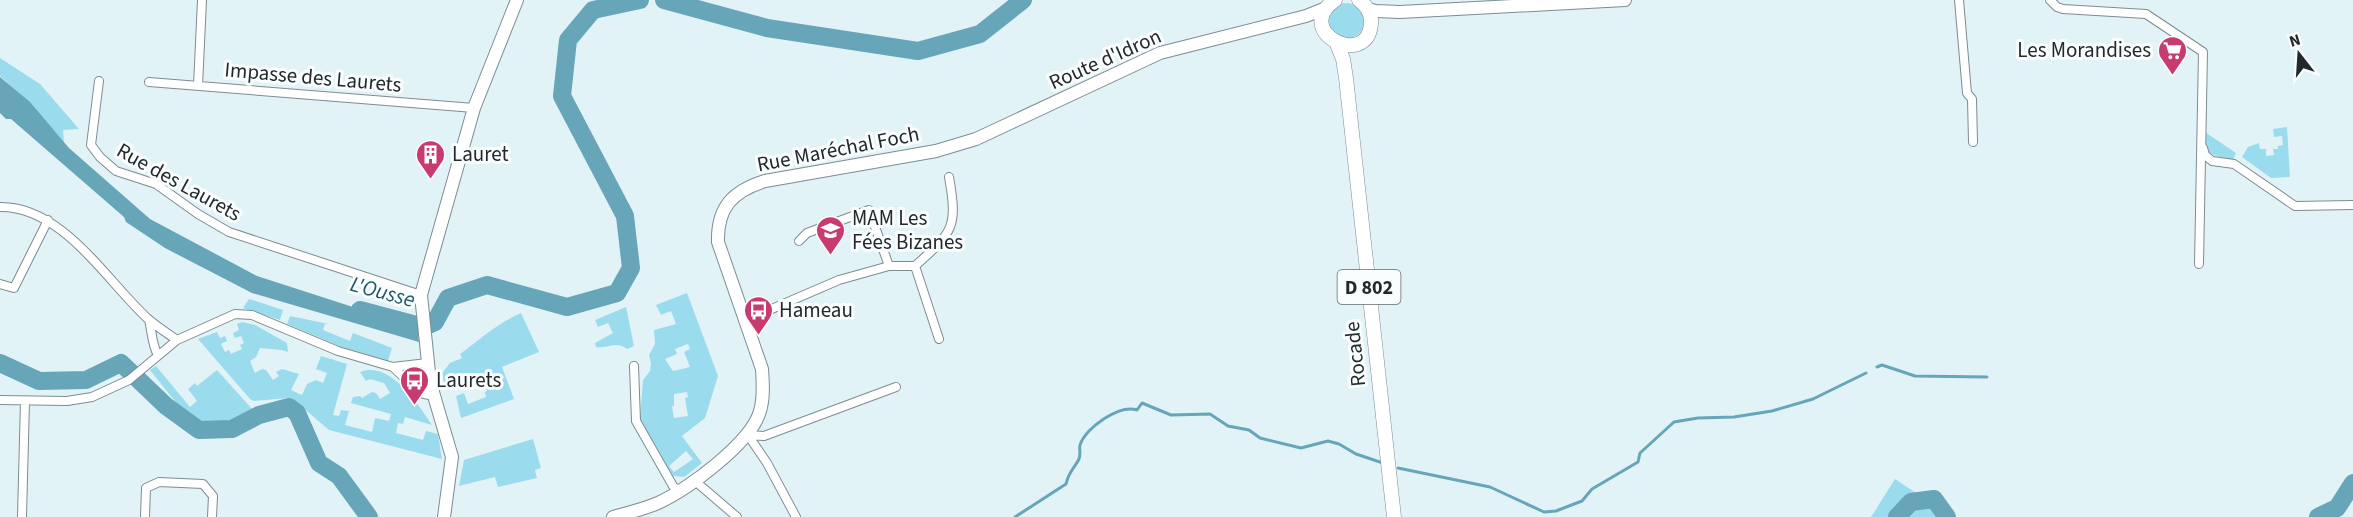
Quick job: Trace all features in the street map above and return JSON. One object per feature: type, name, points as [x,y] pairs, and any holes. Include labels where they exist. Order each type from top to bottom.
[{"type":"main road","points":[[1331,4],[1323,16],[1325,31],[1337,44],[1353,45],[1360,42],[1370,29],[1370,15],[1361,2]]},
{"type":"main road","name":"D 802","points":[[1337,44],[1343,59],[1346,78]]},
{"type":"main road","name":"D 802","points":[[1346,78],[1349,53],[1353,45]]},
{"type":"main road","name":"Rocade","points":[[1346,78],[1394,517]]},
{"type":"street","points":[[198,86],[202,0]]},
{"type":"street","points":[[444,517],[452,458],[427,363],[421,295],[474,108],[517,0]]},
{"type":"street","points":[[1361,2],[1376,11],[1397,12],[1625,0]]},
{"type":"street","points":[[1959,0],[1967,93],[1972,99],[1973,142]]},
{"type":"street","points":[[2050,0],[2063,9],[2146,14],[2203,52],[2199,264]]},
{"type":"street","name":"Route d'Idron","points":[[936,150],[976,139],[1160,53],[1294,18],[1331,4]]},
{"type":"street","points":[[1370,29],[1378,21],[1397,12]]},
{"type":"street","points":[[1294,18],[1316,24],[1325,31]]},
{"type":"street","name":"Rue des Laurets","points":[[99,81],[91,145],[100,157],[116,171],[156,184],[198,214],[229,232],[421,295]]},
{"type":"street","name":"Impasse des Laurets","points":[[149,82],[474,108]]},
{"type":"street","points":[[2202,145],[2205,155],[2212,161],[2235,165],[2295,206],[2353,205]]},
{"type":"street","name":"Rue Maréchal Foch","points":[[613,517],[658,503],[695,481],[748,435],[760,412],[762,369],[718,242],[717,226],[738,191],[765,181],[936,150]]},
{"type":"street","points":[[744,321],[839,280],[889,266],[915,266],[935,249],[951,229],[954,208],[949,177]]},
{"type":"street","points":[[0,207],[14,207],[48,220],[66,232],[148,319],[177,340]]},
{"type":"street","points":[[799,241],[807,233],[869,210],[889,266]]},
{"type":"street","points":[[0,284],[14,288],[48,220]]},
{"type":"street","points":[[915,266],[939,339]]},
{"type":"street","points":[[0,400],[67,401],[93,396],[132,377],[177,340],[235,314],[252,315],[338,351],[393,367],[427,363]]},
{"type":"street","points":[[148,319],[154,349],[158,355]]},
{"type":"street","points":[[634,366],[636,421],[673,486],[679,491]]},
{"type":"street","points":[[393,367],[420,393],[434,396]]},
{"type":"street","points":[[748,435],[764,436],[896,387]]},
{"type":"street","points":[[22,517],[25,401]]},
{"type":"street","points":[[748,435],[767,463],[796,517]]},
{"type":"street","points":[[695,481],[737,517]]},
{"type":"street","points":[[145,517],[146,488],[159,482],[203,484],[213,496],[212,517]]},
{"type":"street","points":[[1392,495],[1399,517]]},
{"type":"shaded area","points":[[1346,3],[1359,8],[1364,21],[1359,34],[1346,39],[1333,34],[1328,21],[1333,8]]},
{"type":"shaded area","points":[[0,58],[40,84],[79,129],[63,130],[64,142],[24,98],[0,76]]},
{"type":"shaded area","name":"L'Ousse","points":[[0,77],[30,102],[69,148],[150,219],[257,276],[390,319],[416,317],[419,342],[252,293],[165,248],[126,222],[124,217],[11,119],[6,119],[0,113]]},
{"type":"shaded area","points":[[2287,127],[2290,177],[2271,178],[2242,157],[2248,147],[2259,143],[2260,149],[2266,149],[2266,156],[2274,155],[2273,149],[2278,149],[2278,146],[2283,145],[2282,136],[2274,137],[2273,129]]},
{"type":"shaded area","points":[[2205,132],[2236,153],[2233,160],[2215,156],[2208,151]]},
{"type":"shaded area","points":[[687,293],[718,376],[705,418],[682,436],[702,463],[684,477],[673,476],[640,419],[643,380],[650,371],[649,355],[655,344],[654,330],[676,324],[671,311],[661,315],[656,305]],"holes":[[[688,344],[690,349],[684,352],[690,367],[673,371],[665,359],[677,354],[675,349]],[[687,392],[688,397],[685,398],[688,416],[674,418],[672,406],[674,406],[674,394]],[[686,451],[693,459],[674,472],[669,466]]]},
{"type":"shaded area","points":[[249,299],[283,310],[280,320],[243,308]]},
{"type":"shaded area","points":[[626,307],[634,346],[627,349],[619,345],[596,347],[595,343],[613,333],[608,323],[598,327],[595,320]]},
{"type":"shaded area","points":[[521,313],[539,352],[502,367],[514,399],[461,418],[456,396],[464,393],[468,404],[486,397],[485,392],[487,391],[482,375],[445,388],[442,373],[450,363],[462,358],[460,354],[482,337]]},
{"type":"shaded area","points":[[290,316],[329,324],[325,324],[323,330],[350,341],[353,333],[392,348],[388,361],[339,346],[287,324]]},
{"type":"shaded area","points":[[242,322],[255,325],[287,343],[288,352],[260,348],[256,357],[250,361],[255,373],[262,369],[266,370],[273,380],[279,376],[276,372],[282,369],[299,374],[291,390],[302,395],[307,384],[316,380],[323,383],[327,373],[316,369],[321,356],[347,364],[333,415],[339,416],[341,410],[349,411],[345,425],[372,432],[375,418],[389,421],[391,414],[351,403],[353,397],[362,398],[372,392],[376,393],[380,399],[390,393],[384,383],[370,379],[366,381],[360,372],[371,370],[382,372],[392,378],[411,396],[432,425],[405,417],[403,424],[398,423],[396,433],[423,440],[426,431],[438,434],[442,459],[329,430],[288,398],[254,401],[250,399],[198,339],[217,332],[220,338],[225,336],[227,341],[221,344],[225,352],[229,350],[231,354],[242,349],[240,345],[244,343],[241,336],[235,338],[233,333],[239,330],[237,324]]},
{"type":"shaded area","points":[[156,366],[190,407],[197,401],[188,389],[195,383],[197,386],[217,370],[253,410],[226,424],[202,422],[185,414],[150,370]]},
{"type":"shaded area","points":[[533,439],[541,468],[535,470],[537,478],[498,487],[495,477],[459,486],[464,460]]},
{"type":"shaded area","points":[[1895,479],[1952,517],[1871,517]]},
{"type":"waterway","name":"L'Ousse","points":[[360,310],[424,327],[435,322],[448,298],[487,285],[567,307],[617,293],[631,268],[625,216],[562,96],[568,40],[593,10],[640,0]]},
{"type":"waterway","name":"L'Ousse","points":[[664,0],[767,28],[918,51],[980,34],[1023,0]]},
{"type":"waterway","points":[[0,363],[39,381],[86,380],[121,363],[166,406],[199,430],[232,429],[259,415],[289,407],[297,413],[319,463],[339,476],[369,517]]},
{"type":"waterway","points":[[1877,367],[1882,365],[1915,376],[1987,377]]},
{"type":"waterway","points":[[1398,468],[1490,487],[1544,512],[1556,511],[1582,501],[1592,489],[1638,462],[1640,453],[1674,422],[1772,411],[1813,399],[1866,373]]},
{"type":"waterway","points":[[1015,517],[1066,484],[1079,459],[1083,438],[1096,424],[1122,410],[1137,410],[1142,403],[1171,415],[1210,414],[1228,426],[1249,430],[1260,438],[1301,448],[1328,441],[1383,463]]},
{"type":"waterway","points":[[2318,517],[2337,508],[2353,483]]},
{"type":"waterway","points":[[1897,517],[1911,502],[1934,499],[1947,517]]},
{"type":"place","name":"Les Morandises","points":[[2172,76]]},
{"type":"place","name":"Lauret","points":[[431,180]]},
{"type":"place","name":"MAM Les Fées Bizanes","points":[[831,256]]},
{"type":"place","name":"Hameau","points":[[758,336]]},
{"type":"place","name":"Laurets","points":[[415,406]]}]
